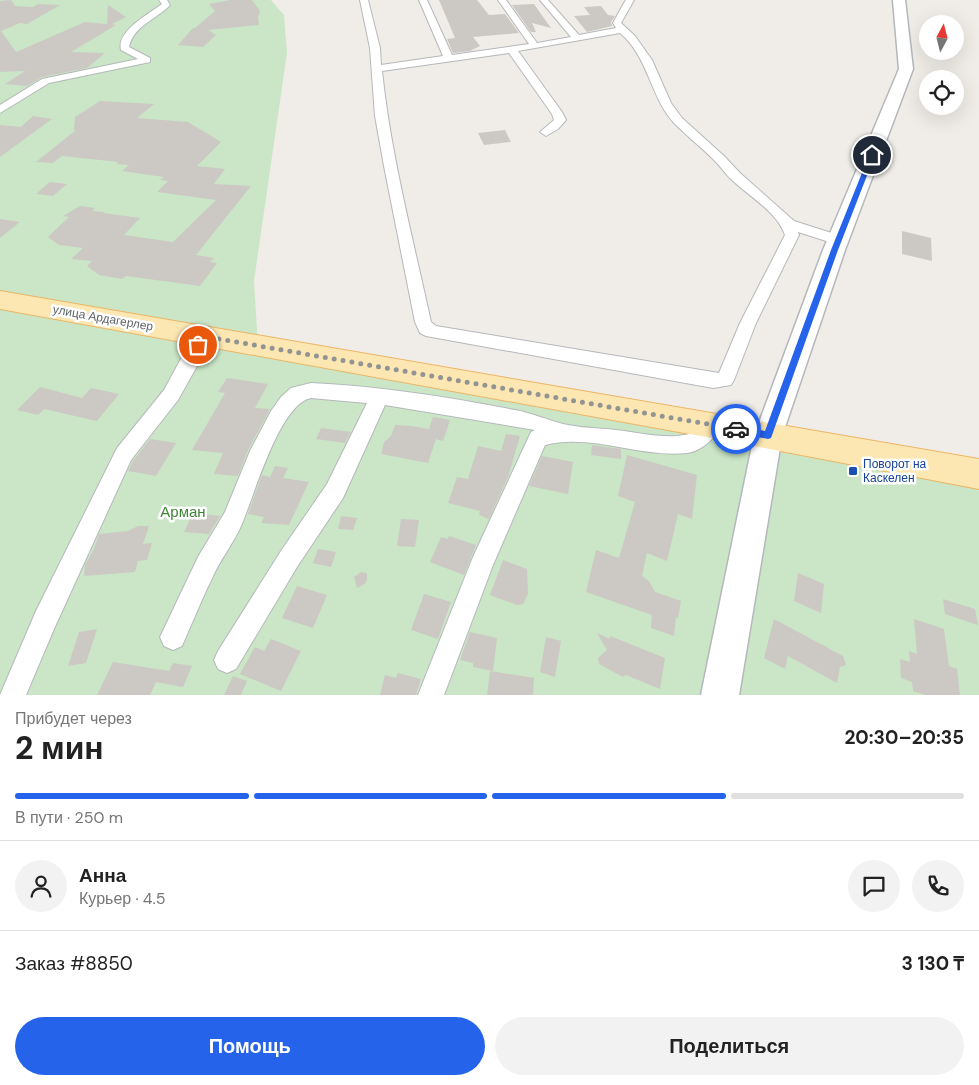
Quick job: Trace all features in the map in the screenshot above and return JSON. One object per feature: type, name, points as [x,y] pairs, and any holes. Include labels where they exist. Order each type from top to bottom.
[{"type":"main road","points":[[720,695],[768,436],[839,240],[906,69],[899,0]]},
{"type":"main road","name":"улица Ардагерлер","points":[[0,300],[712,424],[979,474]]},
{"type":"street","points":[[0,110],[46,81],[147,60],[124,48],[125,41],[142,23],[166,5],[162,0]]},
{"type":"street","points":[[364,0],[375,48],[381,116],[398,205],[426,329],[432,332],[713,382],[724,380],[748,323],[792,235],[788,224]]},
{"type":"street","points":[[423,0],[449,59]]},
{"type":"street","points":[[502,0],[535,46]]},
{"type":"street","points":[[544,0],[578,39]]},
{"type":"street","points":[[630,0],[625,5],[622,17],[617,23],[632,38],[647,60],[666,104],[678,120],[720,159],[735,176],[788,224],[839,240]]},
{"type":"street","points":[[376,69],[535,46],[622,30]]},
{"type":"street","points":[[511,49],[558,114],[560,120],[546,132]]},
{"type":"street","points":[[13,695],[49,612],[124,454],[171,395],[202,336]]},
{"type":"street","points":[[173,637],[207,564],[232,520],[254,466],[283,406],[300,391],[319,390],[379,397],[535,422],[562,432],[664,444],[688,444],[704,435],[712,424]]},
{"type":"street","points":[[227,660],[289,559],[335,491],[362,437],[379,397]]},
{"type":"street","points":[[431,695],[464,603],[506,503],[538,438],[562,432]]},
{"type":"green space","name":"Арман","points":[[0,0],[271,0],[284,15],[287,53],[254,281],[258,346],[979,474],[979,695],[0,695]]},
{"type":"building","points":[[11,0],[15,6],[60,5],[27,24],[20,23],[1,31],[16,52],[85,22],[107,24],[108,5],[126,17],[112,24],[116,25],[71,52],[105,53],[87,68],[42,77],[27,86],[5,84],[25,71],[0,72],[0,1]]},
{"type":"building","points":[[230,0],[252,0],[260,11],[259,25],[208,30],[216,35],[203,47],[178,45],[193,28],[215,11],[209,4]]},
{"type":"building","points":[[439,0],[477,0],[489,15],[505,14],[519,33],[473,37],[480,46],[470,51],[453,53],[447,39],[455,38]]},
{"type":"building","points":[[534,4],[551,28],[532,23],[536,32],[531,32],[512,5]]},
{"type":"building","points":[[601,6],[608,15],[615,16],[611,22],[612,26],[587,32],[574,16],[590,15],[584,7]]},
{"type":"building","points":[[100,101],[154,104],[137,118],[188,122],[221,142],[197,166],[225,169],[214,184],[251,186],[196,255],[214,258],[210,262],[217,263],[200,286],[126,276],[122,279],[99,275],[87,266],[92,261],[71,259],[83,248],[59,245],[48,237],[69,217],[63,216],[80,206],[95,208],[92,211],[140,218],[124,235],[173,242],[216,200],[157,192],[168,181],[160,180],[164,177],[122,171],[129,165],[116,164],[119,162],[62,156],[53,163],[36,162],[76,130],[74,130],[75,117]]},
{"type":"building","points":[[33,116],[52,119],[0,157],[0,125],[21,127]]},
{"type":"building","points":[[505,130],[511,142],[484,145],[478,133]]},
{"type":"building","points":[[50,182],[67,184],[53,196],[36,194]]},
{"type":"building","points":[[0,219],[20,222],[0,238]]},
{"type":"building","points":[[902,231],[931,238],[932,261],[902,254]]},
{"type":"building","points":[[227,378],[268,384],[255,408],[270,409],[248,450],[238,476],[214,474],[223,453],[192,450],[225,393],[218,392]]},
{"type":"building","points":[[40,387],[82,398],[91,388],[119,394],[97,421],[44,409],[38,415],[17,410]]},
{"type":"building","points":[[433,417],[450,420],[443,441],[436,439],[428,463],[381,454],[384,442],[391,436],[395,425],[429,429]]},
{"type":"building","points":[[321,428],[351,432],[345,443],[316,439]]},
{"type":"building","points":[[506,434],[520,436],[508,477],[489,519],[479,515],[480,511],[448,503],[457,477],[468,479],[478,446],[501,451]]},
{"type":"building","points":[[150,439],[176,443],[156,476],[128,471],[133,461]]},
{"type":"building","points":[[592,445],[621,449],[621,459],[591,455]]},
{"type":"building","points":[[627,455],[697,475],[692,519],[678,514],[667,561],[647,553],[642,576],[649,581],[655,592],[681,601],[678,618],[676,617],[674,636],[651,628],[652,615],[586,592],[596,550],[619,558],[635,502],[618,496]]},
{"type":"building","points":[[542,456],[573,462],[568,494],[529,486]]},
{"type":"building","points":[[275,466],[288,468],[283,478],[309,482],[289,525],[261,523],[264,517],[248,514],[262,475],[270,477]]},
{"type":"building","points":[[193,513],[220,516],[209,534],[184,532]]},
{"type":"building","points":[[341,516],[357,518],[353,530],[338,529]]},
{"type":"building","points":[[401,519],[419,520],[415,547],[397,546]]},
{"type":"building","points":[[138,526],[149,526],[143,544],[152,543],[147,560],[138,561],[135,572],[84,576],[85,565],[94,549],[99,534],[128,531]]},
{"type":"building","points":[[449,536],[476,545],[464,575],[430,562],[441,537],[448,539]]},
{"type":"building","points":[[318,549],[336,552],[331,567],[313,563]]},
{"type":"building","points":[[503,560],[527,569],[528,594],[523,604],[517,605],[490,595]]},
{"type":"building","points":[[361,572],[367,573],[367,579],[365,584],[357,588],[354,577]]},
{"type":"building","points":[[798,573],[824,584],[821,613],[794,601]]},
{"type":"building","points":[[297,586],[327,595],[313,628],[282,618]]},
{"type":"building","points":[[424,594],[451,602],[438,639],[411,630]]},
{"type":"building","points":[[943,599],[975,609],[978,625],[945,614]]},
{"type":"building","points":[[774,619],[843,656],[846,665],[840,667],[837,683],[788,656],[785,669],[764,658]]},
{"type":"building","points":[[914,619],[944,629],[949,666],[957,669],[960,695],[925,695],[913,691],[912,682],[901,678],[900,659],[910,662],[909,651],[917,654]]},
{"type":"building","points":[[97,629],[86,663],[68,666],[79,632]]},
{"type":"building","points":[[470,632],[497,638],[493,671],[473,667],[473,663],[460,660]]},
{"type":"building","points":[[597,633],[610,639],[610,636],[665,658],[660,689],[626,675],[623,677],[599,664],[598,658],[607,650]]},
{"type":"building","points":[[546,637],[561,641],[555,677],[540,672]]},
{"type":"building","points":[[271,639],[301,651],[281,691],[240,674],[255,647],[264,651]]},
{"type":"building","points":[[113,662],[169,671],[173,663],[192,666],[183,687],[156,682],[150,695],[97,695]]},
{"type":"building","points":[[490,671],[534,678],[533,695],[487,695]]},
{"type":"building","points":[[398,673],[421,679],[416,695],[380,695],[385,675],[396,678]]},
{"type":"building","points":[[233,676],[247,681],[241,695],[224,695]]},
{"type":"way so far","points":[[198,345],[202,336],[736,429]]},
{"type":"place","name":"Поворот на Каскелен","points":[[853,471]]},
{"type":"route","points":[[736,429],[768,436],[834,250],[872,155]]}]
